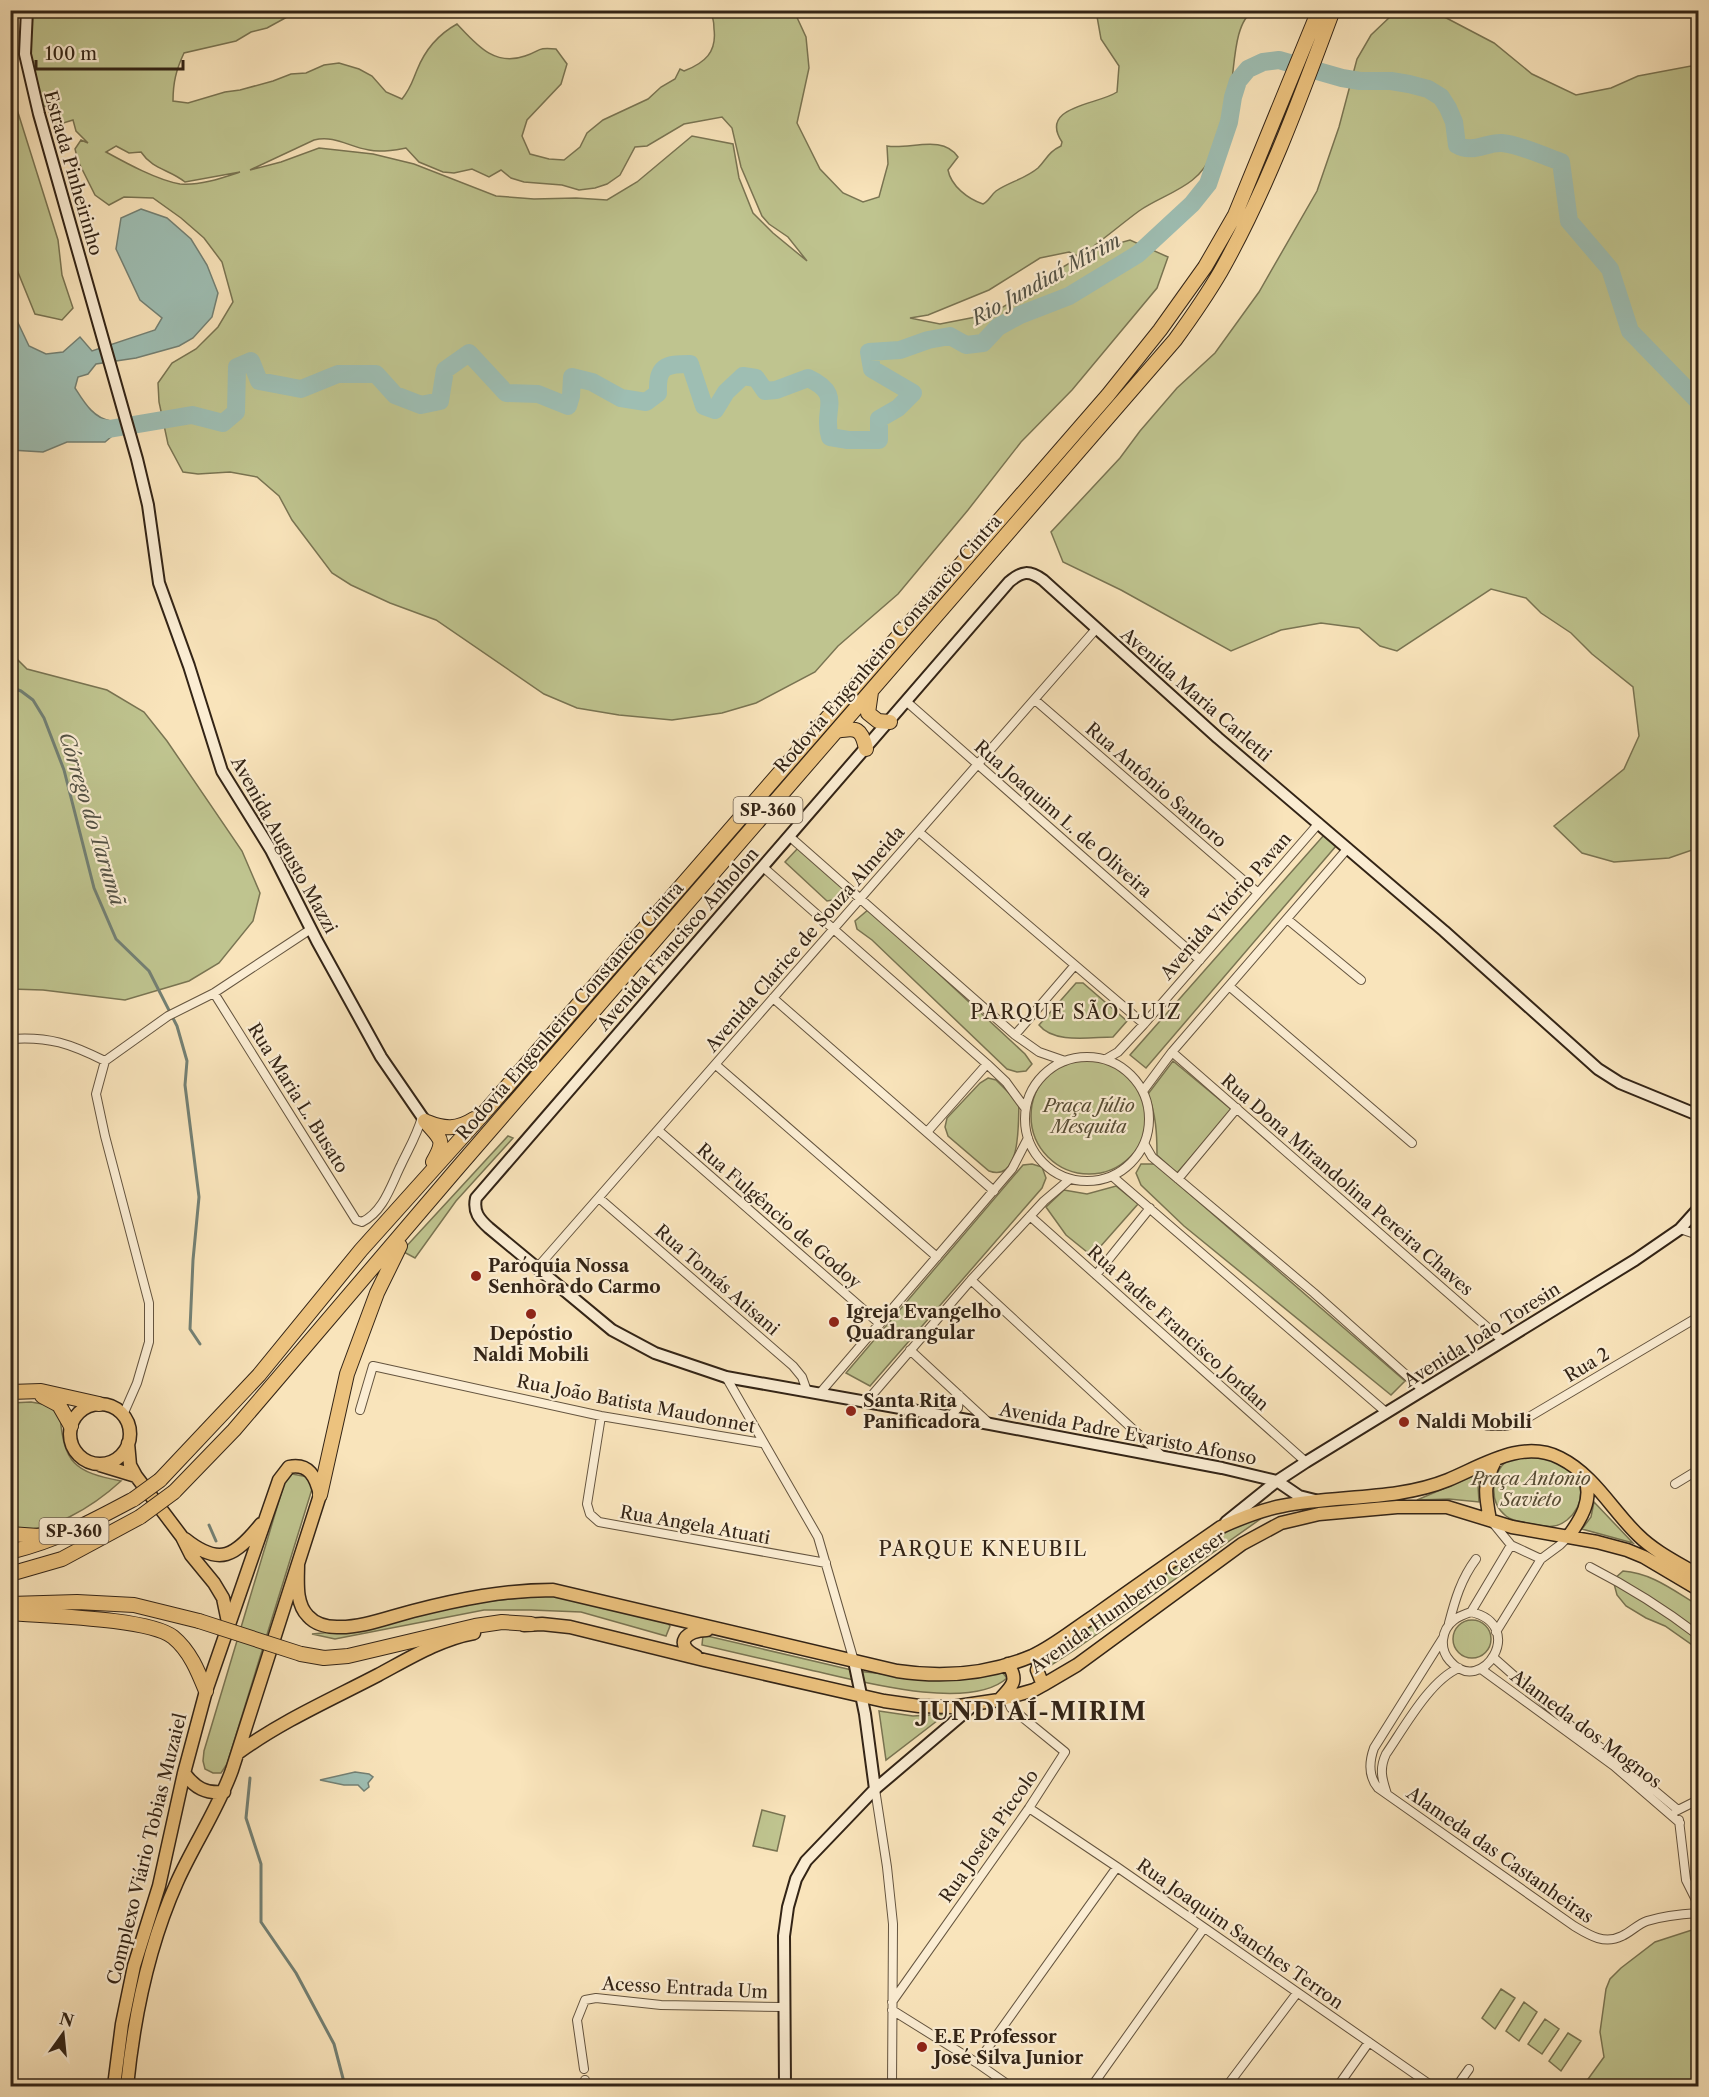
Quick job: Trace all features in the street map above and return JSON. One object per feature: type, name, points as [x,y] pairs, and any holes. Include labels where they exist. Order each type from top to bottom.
[{"type":"highway","name":"Rodovia Engenheiro Constancio Cintra","points":[[10,1574],[62,1559],[140,1517],[174,1492],[234,1430],[455,1171],[1175,340],[1220,272],[1251,214],[1303,90],[1318,10]]},
{"type":"highway","name":"Rodovia Engenheiro Constancio Cintra","points":[[80,1529],[134,1499],[160,1480],[260,1375],[360,1250],[483,1114],[1108,395],[1160,330],[1204,267],[1235,215],[1289,84],[1311,51],[1333,10]]},
{"type":"highway","points":[[871,691],[868,713],[878,721],[890,722]]},
{"type":"highway","points":[[837,731],[853,729],[860,732],[866,749]]},
{"type":"highway","points":[[424,1119],[443,1129],[459,1127],[483,1114]]},
{"type":"highway","points":[[413,1191],[432,1166],[441,1148],[441,1140],[424,1119]]},
{"type":"highway","points":[[321,1495],[347,1374],[377,1293],[409,1227]]},
{"type":"highway","points":[[29,1391],[59,1405],[71,1426]]},
{"type":"highway","points":[[10,1392],[41,1391],[99,1404]]},
{"type":"highway","points":[[10,1534],[38,1536],[80,1529]]},
{"type":"highway","name":"SP-360","points":[[10,1552],[44,1543],[80,1529]]},
{"type":"highway","points":[[10,1604],[76,1602],[134,1605],[199,1621],[301,1654],[324,1658],[348,1656],[475,1626],[502,1622],[531,1624]]},
{"type":"highway","points":[[10,1613],[140,1625],[172,1636],[193,1659],[206,1691]]},
{"type":"main road","points":[[99,1404],[117,1409],[123,1415],[130,1432],[128,1443],[130,1465],[136,1476],[86,1461],[78,1454],[72,1446],[70,1436],[71,1426],[81,1410],[99,1404]]},
{"type":"main road","points":[[95,1464],[113,1461],[121,1456],[128,1443]]},
{"type":"main road","name":"Avenida Humberto Cereser","points":[[298,1564],[298,1593],[302,1608],[308,1617],[328,1626],[362,1624],[497,1592],[554,1590],[897,1671],[922,1675],[948,1675],[1008,1664],[1045,1650],[1221,1527],[1251,1514],[1281,1506],[1424,1489],[1496,1459],[1521,1452],[1541,1452],[1562,1459],[1584,1475],[1638,1536],[1650,1546],[1698,1575]]},
{"type":"main road","points":[[1490,1520],[1485,1494],[1490,1472],[1496,1459]]},
{"type":"main road","name":"Complexo Viário Tobias Muzaiel","points":[[114,2086],[122,2024],[134,1965],[159,1886],[184,1773],[206,1691],[266,1517],[279,1480],[289,1467],[304,1467],[311,1472],[317,1480],[321,1495]]},
{"type":"main road","points":[[1568,1537],[1582,1515],[1589,1495],[1584,1475]]},
{"type":"main road","name":"Complexo Viário Tobias Muzaiel","points":[[136,1476],[182,1537],[191,1555],[214,1583],[223,1598],[229,1623]]},
{"type":"main road","points":[[127,2086],[131,2048],[143,1982],[162,1920],[178,1880],[224,1792],[321,1495]]},
{"type":"main road","name":"Avenida Humberto Cereser","points":[[238,1753],[267,1732],[298,1715],[451,1640],[487,1630],[531,1624],[570,1627],[704,1660],[919,1706],[952,1707],[1003,1699],[1034,1690],[1077,1665],[1242,1544],[1281,1523],[1319,1514],[1424,1506],[1460,1509],[1512,1527],[1627,1550],[1644,1557],[1698,1589]]},
{"type":"main road","name":"Complexo Viário Tobias Muzaiel","points":[[182,1537],[199,1550],[216,1557],[227,1556],[248,1540],[266,1517]]},
{"type":"main road","points":[[704,1660],[687,1651],[684,1646],[689,1633],[704,1630],[732,1633]]},
{"type":"main road","points":[[1043,1685],[1038,1670],[1045,1650]]},
{"type":"main road","points":[[1003,1699],[1014,1680],[1014,1672],[1008,1664]]},
{"type":"main road","points":[[184,1773],[191,1783],[201,1790],[212,1793],[224,1792]]},
{"type":"street","name":"Estrada Pinheirinho","points":[[27,10],[25,54],[36,104],[137,459]]},
{"type":"street","name":"Avenida Augusto Mazzi","points":[[137,459],[148,505],[159,583],[189,666],[222,771],[271,850],[381,1057],[424,1119]]},
{"type":"street","name":"Avenida Maria Carletti","points":[[1022,573],[1031,572],[1043,580],[1218,738],[1444,931],[1598,1069],[1620,1083],[1698,1115]]},
{"type":"street","name":"Avenida Francisco Anholon","points":[[480,1192],[1010,582],[1022,573]]},
{"type":"street","name":"Avenida Clarice de Souza Almeida","points":[[537,1268],[1096,629]]},
{"type":"street","name":"Rua Antônio Santoro","points":[[1035,700],[1257,892]]},
{"type":"street","name":"Rua Joaquim L. de Oliveira","points":[[907,702],[1200,960]]},
{"type":"street","name":"Avenida Vitório Pavan","points":[[1106,1059],[1118,1052],[1144,1024],[1319,823]]},
{"type":"street","points":[[919,832],[1144,1024]]},
{"type":"street","points":[[789,837],[1015,1035],[1039,1052],[1065,1060]]},
{"type":"street","points":[[1143,1091],[1172,1052],[1348,848]]},
{"type":"street","points":[[763,867],[987,1064],[1006,1082],[1026,1108]]},
{"type":"street","points":[[1287,919],[1361,980]]},
{"type":"street","points":[[123,1415],[137,1383],[149,1342],[148,1303],[96,1094],[105,1061],[177,1011],[214,993],[311,929]]},
{"type":"street","points":[[1015,1035],[1075,965]]},
{"type":"street","points":[[1229,986],[1412,1143]]},
{"type":"street","name":"Rua Maria L. Busato","points":[[214,993],[356,1220],[362,1222],[370,1218],[387,1196],[424,1119]]},
{"type":"street","points":[[773,998],[994,1191]]},
{"type":"street","points":[[10,1039],[50,1039],[75,1046],[105,1061]]},
{"type":"street","name":"Rua Dona Mirandolina Pereira Chaves","points":[[1172,1052],[1503,1341]]},
{"type":"street","points":[[1085,1056],[1106,1059],[1129,1072],[1143,1091],[1149,1108],[1150,1127],[1145,1145],[1136,1159],[1113,1176],[1091,1181],[1070,1179],[1044,1164],[1034,1152],[1028,1138],[1025,1118],[1029,1096],[1042,1075],[1065,1060],[1085,1056]]},
{"type":"street","points":[[927,1132],[987,1064]]},
{"type":"street","points":[[716,1065],[937,1257]]},
{"type":"street","points":[[1178,1179],[1237,1108]]},
{"type":"street","name":"Rua Fulgêncio de Godoy","points":[[659,1131],[880,1324]]},
{"type":"street","points":[[820,1393],[1012,1170],[1028,1138]]},
{"type":"street","points":[[1145,1145],[1152,1157],[1314,1293],[1423,1390]]},
{"type":"street","points":[[1113,1176],[1387,1413]]},
{"type":"street","points":[[866,1402],[971,1280],[1052,1192],[1070,1179]]},
{"type":"street","name":"Avenida Padre Evaristo Afonso","points":[[480,1192],[474,1205],[480,1220],[612,1330],[655,1353],[726,1377],[1222,1467],[1277,1481],[1299,1496],[1321,1501]]},
{"type":"street","name":"Rua Tomás Atisani","points":[[599,1198],[794,1366],[802,1377],[807,1391]]},
{"type":"street","points":[[1096,1275],[1150,1208]]},
{"type":"street","name":"Avenida João Toresin","points":[[1221,1527],[1277,1481],[1305,1462],[1635,1260],[1680,1229],[1698,1209]]},
{"type":"street","name":"Rua Padre Francisco Jordan","points":[[1030,1216],[1305,1462]]},
{"type":"street","points":[[1680,1229],[1698,1234]]},
{"type":"street","points":[[971,1280],[1162,1456]]},
{"type":"street","name":"Rua 2","points":[[1487,1426],[1506,1426],[1524,1420],[1698,1317]]},
{"type":"street","points":[[909,1350],[990,1424]]},
{"type":"street","name":"Rua João Batista Maudonnet","points":[[360,1410],[373,1366],[601,1416],[762,1443]]},
{"type":"street","points":[[726,1377],[818,1537],[854,1661],[865,1714],[893,1924],[892,2086]]},
{"type":"street","points":[[950,1416],[958,1408],[959,1395]]},
{"type":"street","name":"Rua Angela Atuati","points":[[601,1416],[587,1504],[590,1514],[599,1522],[826,1563]]},
{"type":"street","points":[[1675,1484],[1698,1470]]},
{"type":"street","points":[[1490,1520],[1511,1545],[1541,1559]]},
{"type":"street","points":[[1496,1632],[1541,1559],[1568,1537]]},
{"type":"street","points":[[1448,1626],[1455,1619],[1471,1612],[1511,1545]]},
{"type":"street","points":[[1471,1612],[1480,1614],[1492,1622],[1498,1645],[1490,1663],[1481,1669],[1470,1671],[1452,1664],[1446,1656],[1443,1638],[1458,1591],[1466,1573],[1476,1559]]},
{"type":"street","points":[[1590,1567],[1658,1605],[1698,1635]]},
{"type":"street","name":"Alameda das Castanheiras","points":[[1443,1638],[1374,1748],[1370,1765],[1374,1782],[1388,1796],[1593,1937],[1613,1939],[1645,1922],[1698,1913]]},
{"type":"street","name":"Alameda dos Mognos","points":[[1494,1658],[1571,1726],[1627,1767],[1674,1812]]},
{"type":"street","name":"Alameda das Castanheiras","points":[[1388,1796],[1381,1776],[1386,1754],[1434,1686],[1449,1672],[1459,1668]]},
{"type":"street","name":"Alameda dos Mognos","points":[[1481,1669],[1674,1812]]},
{"type":"street","name":"Rua Josefa Piccolo","points":[[892,2006],[1065,1752],[1003,1699]]},
{"type":"street","points":[[785,2086],[784,1936],[788,1907],[796,1878],[806,1861],[875,1789],[975,1704]]},
{"type":"street","points":[[1698,1800],[1674,1812],[1680,1823],[1686,1880],[1698,1904]]},
{"type":"street","name":"Rua Joaquim Sanches Terron","points":[[1029,1808],[1432,2086]]},
{"type":"street","points":[[976,2063],[1117,1867]]},
{"type":"street","points":[[1092,2086],[1204,1928]]},
{"type":"street","points":[[1227,2086],[1297,1993]]},
{"type":"street","name":"Acesso Entrada Um","points":[[584,2069],[577,2020],[585,2000],[596,1998],[661,2005],[783,2007]]},
{"type":"street","points":[[892,2006],[1010,2086]]},
{"type":"street","points":[[1338,2086],[1369,2042]]},
{"type":"street","points":[[1457,2086],[1469,2069]]},
{"type":"green space","points":[[23,11],[298,11],[267,28],[251,32],[236,41],[184,53],[176,77],[173,101],[188,103],[273,81],[291,74],[306,73],[324,65],[339,63],[372,76],[386,92],[402,99],[428,49],[457,24],[479,46],[495,56],[514,59],[542,49],[556,49],[567,64],[561,84],[527,120],[522,136],[530,154],[564,160],[580,147],[587,133],[603,120],[648,99],[661,87],[675,79],[680,69],[684,71],[691,68],[708,56],[714,44],[714,24],[708,11],[794,11],[806,37],[809,68],[797,123],[820,169],[843,193],[863,202],[879,197],[888,164],[887,146],[935,144],[951,150],[958,157],[948,170],[956,186],[972,199],[983,204],[996,191],[1033,172],[1050,153],[1061,146],[1062,142],[1057,130],[1058,121],[1064,114],[1073,108],[1117,92],[1119,66],[1101,39],[1096,11],[1254,11],[1247,16],[1238,35],[1230,92],[1217,138],[1206,165],[1190,182],[1139,211],[1095,245],[1091,251],[1130,240],[1168,257],[1157,288],[1072,390],[1021,442],[898,594],[838,646],[815,672],[756,703],[722,713],[672,720],[577,708],[544,694],[436,620],[390,603],[351,585],[332,573],[292,520],[279,496],[257,477],[230,472],[198,474],[183,472],[168,444],[159,402],[158,383],[172,363],[196,349],[218,327],[233,302],[222,262],[204,238],[153,198],[124,197],[109,205],[95,195],[78,161],[75,149],[81,140],[88,143],[76,131],[73,120],[57,125],[53,121],[47,107],[41,105],[29,75]],"holes":[[[722,117],[732,128],[741,167],[762,216],[769,224],[788,237],[807,261],[753,213],[739,178],[733,144],[692,136],[637,182],[607,200],[496,196],[414,164],[373,154],[319,148],[250,170],[314,140],[329,139],[374,151],[406,148],[419,162],[443,172],[454,173],[472,169],[489,177],[501,170],[511,178],[524,182],[562,185],[579,190],[607,184],[620,175],[635,147],[647,146],[684,124]],[[116,146],[129,153],[141,152],[156,166],[185,182],[240,172],[203,183],[180,184],[152,175],[106,152]],[[1069,252],[1080,257],[1056,271],[1037,287],[991,314],[940,324],[910,318],[928,315],[989,290],[1040,258]]]},
{"type":"green space","points":[[1433,11],[1494,43],[1532,74],[1576,95],[1611,88],[1638,76],[1691,66],[1698,70],[1698,848],[1669,858],[1614,862],[1582,853],[1554,826],[1624,769],[1639,736],[1633,687],[1592,654],[1571,633],[1541,613],[1526,598],[1491,589],[1397,651],[1380,646],[1359,628],[1321,623],[1281,630],[1231,651],[1121,590],[1063,562],[1051,532],[1120,458],[1177,388],[1215,353],[1259,292],[1317,191],[1339,127],[1357,59],[1371,35],[1392,15]]},
{"type":"green space","points":[[10,87],[58,240],[62,275],[73,308],[62,320],[35,314],[11,255]]},
{"type":"green space","points":[[10,649],[27,669],[107,690],[144,712],[167,741],[242,851],[260,893],[253,921],[219,963],[189,981],[125,1000],[43,990],[11,989]]},
{"type":"green space","points":[[1324,835],[1336,846],[1146,1068],[1130,1055]]},
{"type":"green space","points":[[798,848],[844,889],[838,899],[827,901],[785,862]]},
{"type":"green space","points":[[869,909],[1025,1054],[1032,1064],[1026,1071],[1017,1072],[1007,1069],[872,940],[857,929],[855,921]]},
{"type":"green space","points":[[1076,983],[1083,983],[1127,1021],[1113,1037],[1063,1037],[1046,1031],[1039,1025]]},
{"type":"green space","name":"Praça Júlio Mesquita","points":[[1089,1058],[1111,1063],[1130,1075],[1142,1094],[1147,1116],[1142,1138],[1130,1157],[1111,1169],[1089,1174],[1067,1169],[1048,1157],[1036,1138],[1031,1116],[1036,1094],[1048,1075],[1067,1063]]},
{"type":"green space","name":"Praça Júlio Mesquita","points":[[1173,1061],[1232,1110],[1177,1173],[1157,1155],[1156,1124],[1148,1094]]},
{"type":"green space","name":"Praça Júlio Mesquita","points":[[988,1078],[996,1080],[1019,1103],[1018,1135],[1013,1159],[1007,1168],[1000,1172],[989,1171],[948,1136],[945,1127],[947,1118],[980,1083]]},
{"type":"green space","points":[[508,1136],[513,1138],[456,1201],[415,1258],[402,1251]]},
{"type":"green space","points":[[1032,1164],[1042,1167],[1046,1178],[1042,1188],[870,1386],[846,1373],[1023,1165]]},
{"type":"green space","points":[[1141,1164],[1155,1164],[1405,1381],[1391,1395],[1184,1226],[1141,1185],[1136,1173]]},
{"type":"green space","name":"Praça Júlio Mesquita","points":[[1116,1186],[1138,1204],[1092,1256],[1066,1235],[1046,1207],[1064,1190],[1087,1194]]},
{"type":"green space","points":[[31,1402],[48,1405],[60,1416],[65,1445],[74,1463],[92,1474],[121,1481],[70,1517],[39,1528],[25,1529],[11,1527],[11,1403]]},
{"type":"green space","name":"Praça Antonio Savieto","points":[[1526,1455],[1557,1462],[1575,1475],[1580,1490],[1578,1506],[1563,1523],[1556,1526],[1541,1526],[1517,1521],[1506,1516],[1496,1503],[1494,1488],[1498,1472],[1508,1460]]},
{"type":"green space","points":[[1482,1472],[1478,1485],[1479,1502],[1449,1499],[1417,1500]]},
{"type":"green space","points":[[292,1474],[308,1477],[312,1489],[227,1764],[221,1773],[213,1773],[205,1769],[204,1751],[284,1484]]},
{"type":"green space","points":[[1594,1502],[1633,1543],[1582,1529],[1591,1517]]},
{"type":"green space","points":[[1269,1513],[1076,1649],[1050,1666],[1044,1664],[1045,1659],[1234,1527]]},
{"type":"green space","points":[[1623,1571],[1634,1572],[1653,1579],[1698,1605],[1698,1649],[1665,1626],[1626,1606],[1617,1595],[1613,1580]]},
{"type":"green space","points":[[549,1595],[666,1620],[670,1626],[666,1636],[581,1612],[484,1610],[335,1639],[312,1634],[353,1630],[473,1603]]},
{"type":"green space","points":[[1472,1620],[1485,1626],[1491,1639],[1485,1652],[1472,1658],[1459,1652],[1453,1639],[1459,1626]]},
{"type":"green space","points":[[703,1635],[856,1671],[933,1679],[1002,1672],[1007,1678],[989,1688],[966,1693],[909,1690],[851,1680],[702,1645]]},
{"type":"green space","points":[[879,1711],[913,1716],[946,1714],[886,1760]]},
{"type":"green space","points":[[762,1810],[785,1816],[777,1851],[753,1846]]},
{"type":"green space","points":[[1698,1928],[1698,2086],[1583,2086],[1604,2057],[1600,2032],[1606,1989],[1610,1979],[1655,1942]]},
{"type":"green space","points":[[1501,1989],[1515,1998],[1495,2029],[1482,2018]]},
{"type":"green space","points":[[1524,2002],[1537,2012],[1519,2041],[1506,2031]]},
{"type":"green space","points":[[1545,2019],[1559,2029],[1542,2054],[1528,2044]]},
{"type":"green space","points":[[1568,2033],[1581,2041],[1561,2071],[1549,2061]]},
{"type":"water","points":[[141,209],[167,218],[191,239],[207,265],[218,293],[212,317],[193,338],[179,346],[136,358],[96,364],[88,374],[78,377],[75,388],[86,404],[99,417],[111,421],[111,437],[105,442],[67,442],[43,452],[11,450],[10,306],[29,346],[46,354],[63,352],[80,337],[92,351],[155,330],[162,318],[140,300],[116,249],[121,218]]},
{"type":"water","points":[[355,1772],[369,1774],[373,1777],[368,1783],[369,1787],[364,1791],[358,1785],[344,1785],[320,1780]]},
{"type":"waterway","name":"Rio Jundiaí Mirim","points":[[89,426],[109,429],[192,415],[223,423],[236,412],[237,367],[251,361],[259,381],[301,389],[338,374],[376,374],[395,395],[421,405],[440,401],[445,370],[469,353],[506,393],[538,394],[568,406],[572,377],[592,382],[621,398],[646,402],[658,393],[659,377],[664,368],[674,365],[690,364],[704,406],[715,410],[726,392],[743,376],[756,378],[765,391],[776,390],[808,378],[819,384],[829,397],[830,437],[848,440],[879,440],[879,419],[898,408],[913,393],[872,369],[869,352],[900,350],[928,340],[950,336],[966,345],[983,343],[998,327],[1020,315],[1069,296],[1138,254],[1192,204],[1208,184],[1229,122],[1238,81],[1248,69],[1263,62],[1279,60],[1342,78],[1360,81],[1391,81],[1428,89],[1441,97],[1448,108],[1454,122],[1457,145],[1474,148],[1496,143],[1510,144],[1561,162],[1569,221],[1610,269],[1630,331],[1698,401]]},
{"type":"waterway","name":"Córrego do Tarumã","points":[[10,687],[21,691],[33,700],[44,718],[64,770],[94,888],[116,939],[149,971],[177,1026],[187,1061],[185,1085],[199,1197],[190,1329],[200,1344]]},
{"type":"waterway","name":"Córrego do Tarumã","points":[[209,1525],[216,1541]]},
{"type":"waterway","name":"Córrego do Tarumã","points":[[250,1778],[246,1818],[261,1864],[261,1922],[296,1973],[334,2044],[345,2086]]},
{"type":"place","name":"Paróquia Nossa Senhora do Carmo","points":[[476,1276]]},
{"type":"place","name":"Depóstio Naldi Mobili","points":[[531,1314]]},
{"type":"place","name":"Igreja Evangelho Quadrangular","points":[[834,1322]]},
{"type":"place","name":"Santa Rita Panificadora","points":[[851,1411]]},
{"type":"place","name":"Naldi Mobili","points":[[1404,1422]]},
{"type":"place","name":"E.E Professor José Silva Junior","points":[[922,2047]]},
{"type":"district","name":"PARQUE SÃO LUIZ","points":[[1076,1012]]},
{"type":"district","name":"PARQUE KNEUBIL","points":[[983,1549]]},
{"type":"district","name":"JUNDIAÍ-MIRIM","points":[[1033,1712]]}]
